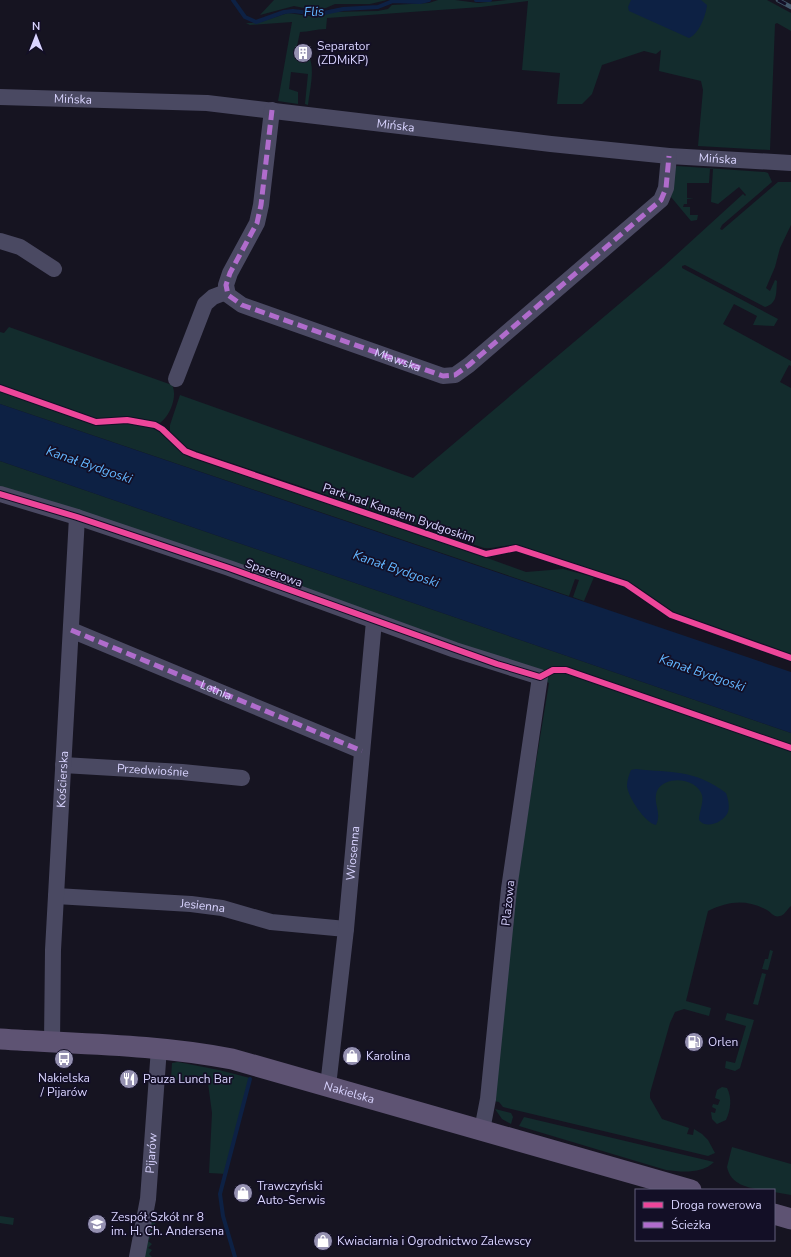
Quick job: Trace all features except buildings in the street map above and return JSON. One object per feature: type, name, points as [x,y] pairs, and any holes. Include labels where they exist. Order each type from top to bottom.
[{"type":"main road","name":"Nakielska","points":[[0,1039],[159,1048],[203,1053],[232,1059],[688,1189]]},
{"type":"main road","points":[[775,1214],[791,1219]]},
{"type":"street","name":"Mińska","points":[[0,97],[207,103],[543,143],[669,156],[791,163]]},
{"type":"street","points":[[176,379],[205,304],[213,297],[226,292],[228,279],[248,242],[259,214],[272,110]]},
{"type":"street","name":"Mławska","points":[[226,292],[233,300],[242,305],[432,373],[446,376],[455,375],[661,200],[666,188],[669,156]]},
{"type":"street","points":[[0,241],[20,248],[54,269]]},
{"type":"street","name":"Spacerowa","points":[[0,494],[77,517],[229,568],[497,664],[540,677]]},
{"type":"street","name":"Kościerska","points":[[52,1043],[53,950],[77,517]]},
{"type":"street","name":"Wiosenna","points":[[328,1086],[346,929],[374,620]]},
{"type":"street","name":"Letnia","points":[[71,630],[362,750]]},
{"type":"street","name":"Plażowa","points":[[482,1130],[488,1099],[509,888],[540,677]]},
{"type":"street","name":"Przedwiośnie","points":[[63,766],[182,772],[242,778]]},
{"type":"street","name":"Jesienna","points":[[56,896],[191,904],[222,908],[271,922],[346,929]]},
{"type":"street","name":"Pijarów","points":[[137,1257],[148,1199],[159,1048]]},
{"type":"green space","points":[[274,0],[387,0],[370,4],[335,4],[319,11],[294,6],[260,15]]},
{"type":"green space","points":[[438,0],[455,0],[478,3],[507,0],[767,0],[791,13],[791,31],[777,23],[775,24],[770,150],[698,146],[703,90],[701,81],[659,71],[661,50],[656,54],[644,51],[602,65],[592,94],[582,104],[557,104],[560,73],[522,70],[528,1],[481,7],[327,18],[326,29],[300,32],[297,46],[304,50],[309,56],[312,71],[308,105],[305,104],[308,74],[291,72],[289,89],[298,92],[298,104],[278,101],[292,22],[250,25],[246,23],[257,23],[288,13],[316,17],[330,12],[378,11],[388,9],[392,5],[429,3]]},
{"type":"green space","points":[[677,166],[768,173],[772,182],[722,225],[720,229],[722,230],[778,182],[791,182],[791,225],[780,248],[775,267],[766,288],[770,291],[775,280],[777,281],[776,297],[772,303],[765,307],[685,265],[682,266],[682,268],[778,319],[774,326],[753,325],[757,316],[734,304],[723,324],[791,361],[791,366],[789,365],[780,382],[791,388],[791,654],[675,613],[636,586],[615,577],[517,546],[484,548],[187,448],[170,432],[170,425],[180,395],[413,478],[663,267],[743,194],[745,196],[746,195],[739,187],[718,204],[711,202],[713,169],[710,169],[709,183],[687,183],[687,198],[694,199],[687,199],[687,204],[684,204],[683,207],[690,207],[690,215],[698,215],[697,220],[691,221],[671,197],[673,168]]},
{"type":"green space","points":[[9,327],[172,385],[174,395],[170,411],[160,423],[132,417],[102,419],[93,418],[0,385],[0,332],[4,333]]},
{"type":"green space","points":[[0,391],[97,426],[129,423],[150,427],[162,433],[189,457],[435,539],[526,572],[563,569],[594,577],[584,601],[573,597],[579,580],[575,579],[569,596],[0,404]]},
{"type":"green space","points":[[0,461],[791,733],[791,906],[782,915],[778,916],[775,916],[759,906],[745,903],[730,903],[708,911],[686,1001],[711,1008],[709,1016],[684,1009],[675,1012],[670,1023],[650,1093],[650,1098],[662,1119],[689,1128],[687,1134],[693,1135],[694,1129],[702,1134],[708,1140],[715,1153],[708,1156],[503,1107],[499,1102],[494,1101],[493,1080],[522,847],[549,683],[488,655],[189,550],[0,486]]},
{"type":"green space","points":[[770,950],[773,951],[768,970],[762,969],[765,959],[768,959]]},
{"type":"green space","points":[[762,973],[766,974],[758,1005],[753,1004]]},
{"type":"green space","points":[[727,1013],[754,1020],[740,1068],[735,1071],[725,1068],[726,1061],[735,1063],[746,1026],[725,1020]]},
{"type":"green space","points":[[178,1062],[250,1078],[227,1174],[209,1173],[212,1113],[208,1083],[171,1079],[172,1063]]},
{"type":"green space","points":[[722,1087],[727,1088],[729,1092],[730,1108],[726,1120],[717,1124],[712,1119],[711,1112],[715,1113],[716,1109],[712,1107],[713,1104],[718,1105],[720,1100],[715,1098],[717,1090]]},
{"type":"green space","points":[[495,1109],[511,1113],[513,1117],[511,1124],[502,1119]]},
{"type":"green space","points":[[524,1117],[714,1162],[704,1169],[685,1172],[666,1170],[519,1126]]},
{"type":"green space","points":[[732,1147],[791,1164],[791,1195],[775,1192],[775,1189],[760,1189],[739,1184],[729,1174],[727,1167]]},
{"type":"green space","points":[[153,1208],[157,1235],[150,1231],[147,1234],[151,1237],[148,1241],[152,1244],[148,1248],[152,1250],[149,1254],[152,1257],[143,1257],[151,1209]]},
{"type":"green space","points":[[0,1216],[14,1218],[13,1225],[0,1223]]},
{"type":"water","points":[[631,0],[701,0],[707,5],[704,19],[696,33],[689,38],[629,11],[628,7]]},
{"type":"water","name":"Kanał Bydgoski","points":[[0,404],[791,672],[791,733],[0,461]]},
{"type":"water","points":[[636,769],[672,772],[693,776],[704,780],[726,793],[729,810],[723,819],[715,824],[702,823],[699,820],[702,795],[699,789],[688,782],[675,780],[662,785],[658,789],[656,798],[658,820],[656,825],[642,815],[628,791],[627,784],[631,770]]},
{"type":"waterway","name":"Flis","points":[[233,0],[245,17],[256,22],[284,12],[293,11],[319,14],[343,9],[378,7],[393,1],[420,2],[429,0]]},
{"type":"waterway","name":"Flis","points":[[476,0],[490,0]]},
{"type":"waterway","points":[[235,1257],[223,1216],[220,1194],[250,1079]]},
{"type":"railway","points":[[778,0],[791,7]]},
{"type":"marked path","points":[[272,110],[261,205],[257,223],[230,273],[226,285],[228,295],[242,305],[443,376],[455,375],[469,365],[661,200],[666,188],[669,156]]},
{"type":"marked path","points":[[71,630],[362,751]]},
{"type":"cycle path","name":"Park nad Kanałem Bydgoskim","points":[[0,388],[96,422],[127,420],[155,425],[162,429],[185,451],[195,455],[486,554],[516,548],[626,584],[671,615],[791,658]]},
{"type":"cycle path","points":[[0,494],[77,517],[229,568],[497,664],[540,677],[553,670],[566,670],[791,748]]},
{"type":"place","name":"Separator (ZDMiKP)","points":[[303,53]]},
{"type":"place","name":"Orlen","points":[[694,1042]]},
{"type":"place","name":"Karolina","points":[[352,1056]]},
{"type":"place","name":"Nakielska / Pijarów","points":[[64,1059]]},
{"type":"place","name":"Pauza Lunch Bar","points":[[129,1079]]},
{"type":"place","name":"Trawczyński Auto-Serwis","points":[[243,1193]]},
{"type":"place","name":"Zespół Szkół nr 8 im. H. Ch. Andersena","points":[[97,1224]]},
{"type":"place","name":"Kwiaciarnia i Ogrodnictwo Zalewscy","points":[[323,1241]]}]
